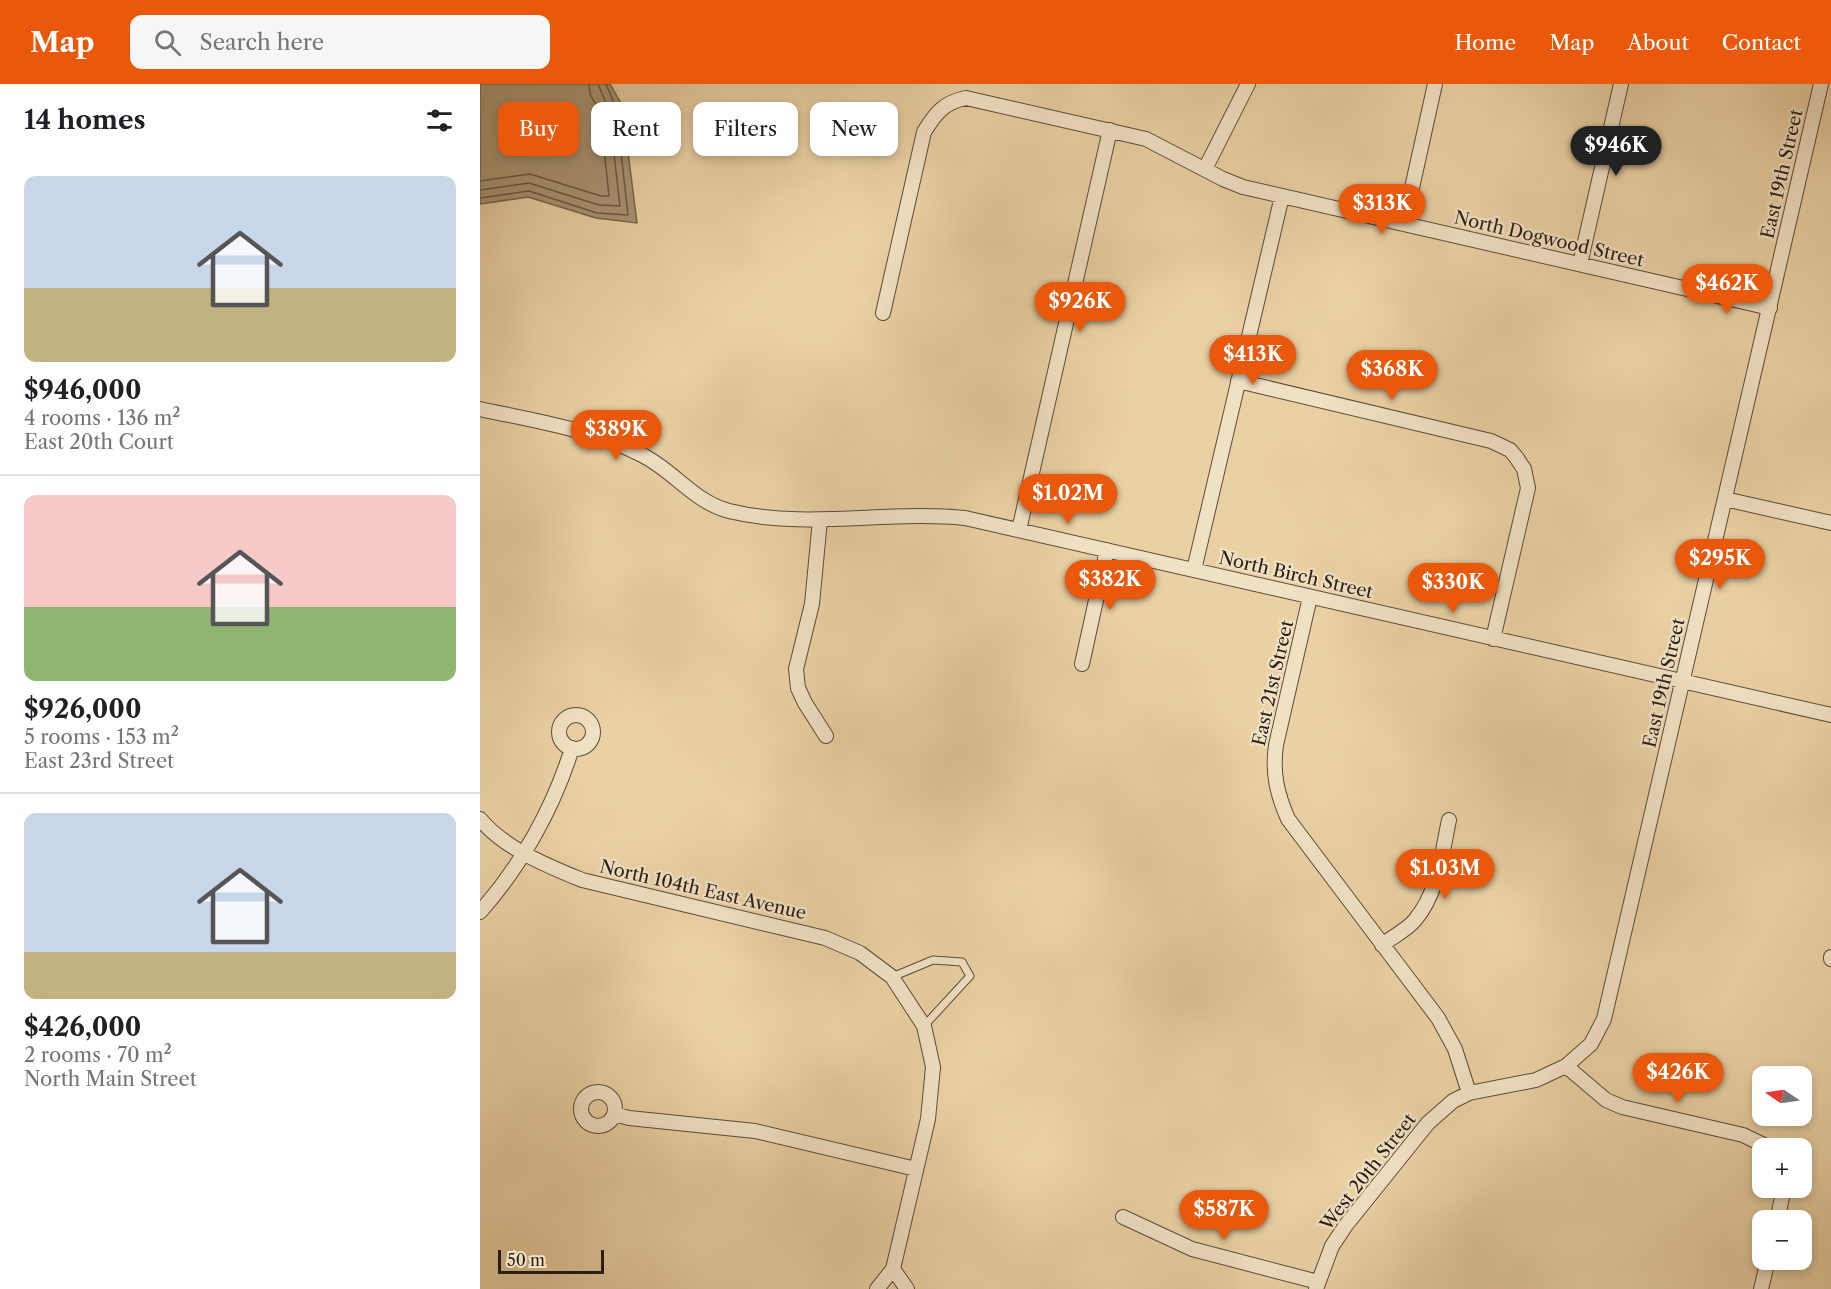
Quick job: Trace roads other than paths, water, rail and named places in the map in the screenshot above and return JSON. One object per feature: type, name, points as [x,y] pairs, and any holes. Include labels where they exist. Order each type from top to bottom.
[{"type":"street","points":[[1205,169],[1248,84]]},
{"type":"street","points":[[1404,224],[1435,84]]},
{"type":"street","points":[[1580,264],[1621,84]]},
{"type":"street","name":"East 19th Street","points":[[1469,1093],[1536,1080],[1566,1066],[1591,1044],[1604,1019],[1821,84]]},
{"type":"street","name":"North Dogwood Street","points":[[883,313],[924,132],[933,116],[945,105],[966,98],[980,99],[1146,138],[1243,187],[1770,308]]},
{"type":"street","points":[[1019,530],[1110,130]]},
{"type":"street","points":[[1194,570],[1282,196]]},
{"type":"street","points":[[1238,381],[1491,441],[1510,450],[1521,464],[1527,480],[1527,496],[1493,639]]},
{"type":"street","name":"North Birch Street","points":[[480,409],[599,436],[644,456],[684,487],[726,510],[778,519],[820,520],[935,515],[965,518],[1831,715]]},
{"type":"street","points":[[1725,499],[1831,522]]},
{"type":"street","points":[[820,520],[812,604],[796,669],[798,688],[826,736]]},
{"type":"street","points":[[1082,664],[1107,550]]},
{"type":"street","name":"East 21st Street","points":[[1311,597],[1276,745],[1274,777],[1288,819],[1382,945]]},
{"type":"street","points":[[480,912],[498,891],[524,852],[562,780],[572,748]]},
{"type":"street","name":"North 104th East Avenue","points":[[480,819],[524,852],[548,866],[582,880],[825,938],[860,953],[892,976],[924,1026],[933,1067],[928,1119],[893,1269]]},
{"type":"street","points":[[1449,820],[1439,870],[1428,899],[1415,921],[1382,945],[1447,1032],[1469,1093]]},
{"type":"street","points":[[1566,1066],[1606,1100],[1622,1107],[1743,1135],[1752,1139]]},
{"type":"street","name":"West 20th Street","points":[[1317,1285],[1332,1246],[1346,1225],[1428,1124],[1453,1101],[1469,1093]]},
{"type":"street","points":[[614,1113],[629,1118],[755,1131],[916,1169]]},
{"type":"street","points":[[1123,1217],[1192,1249],[1317,1285]]},
{"type":"street","points":[[877,1289],[893,1269],[907,1289]]},
{"type":"street","points":[[1761,1289],[1766,1270]]},
{"type":"lane","points":[[892,976],[933,960],[962,962],[970,975],[924,1026]]},
{"type":"water","points":[[480,84],[610,84],[620,102],[591,102],[591,156],[628,156],[637,223],[596,218],[528,197],[480,204]]}]
